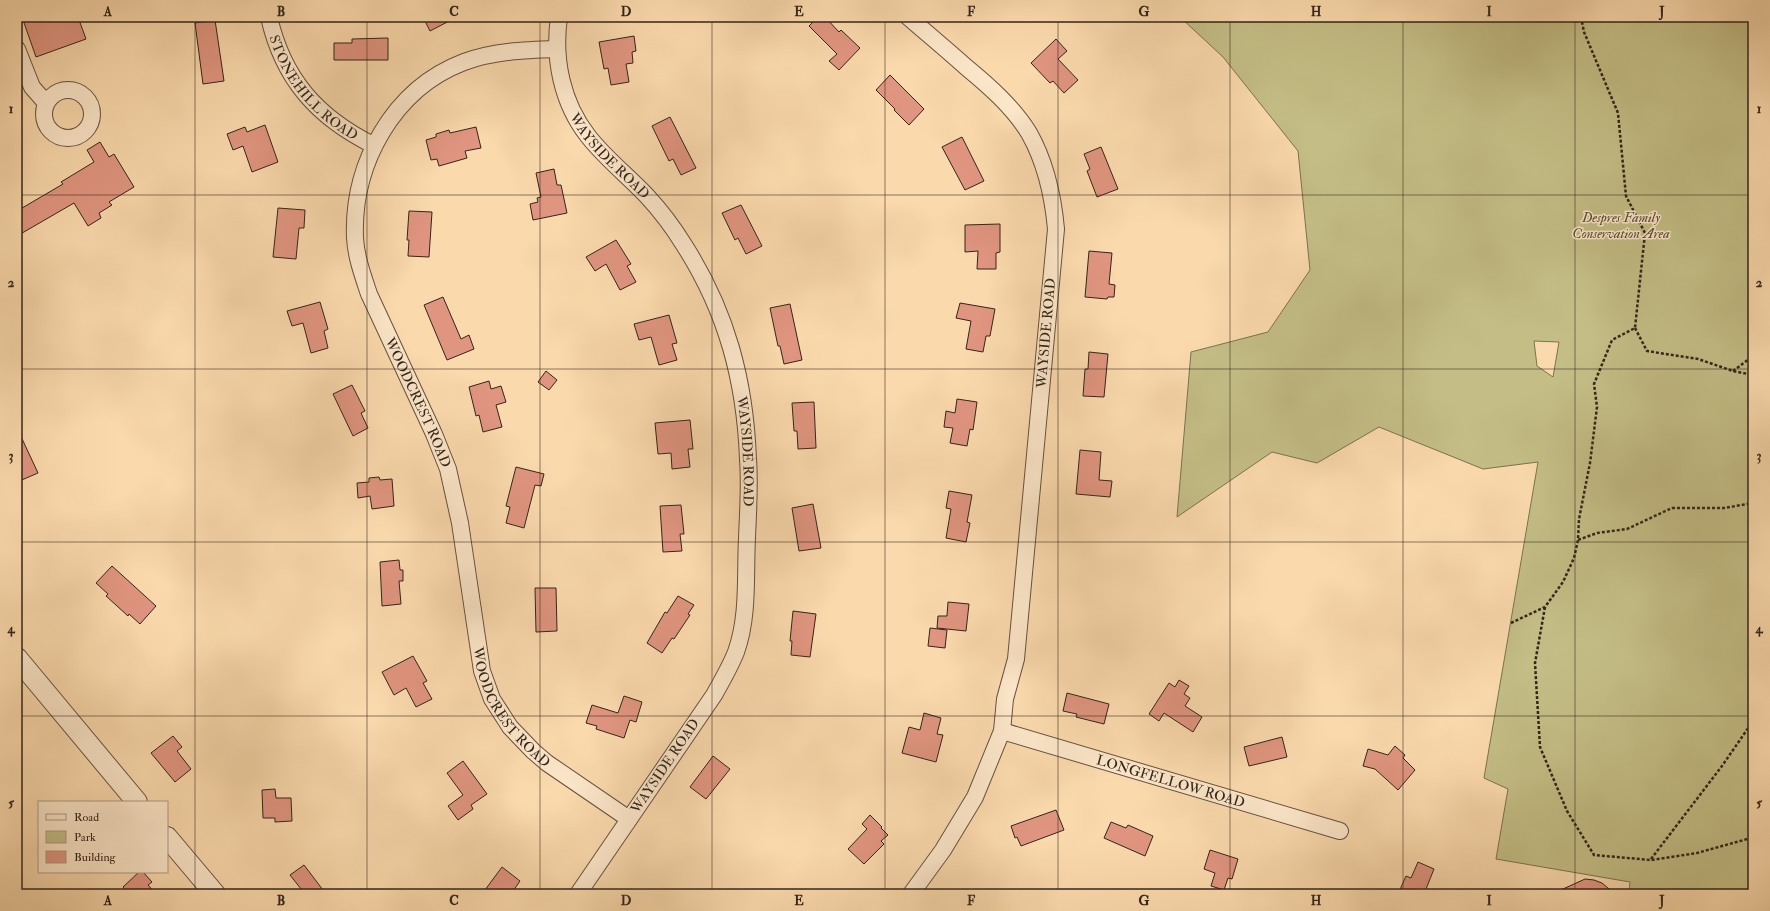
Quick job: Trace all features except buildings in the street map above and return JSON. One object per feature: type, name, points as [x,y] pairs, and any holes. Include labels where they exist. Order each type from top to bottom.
[{"type":"street","name":"STONEHILL ROAD","points":[[269,17],[280,55],[288,71],[310,101],[336,124],[373,145]]},
{"type":"street","name":"WAYSIDE ROAD","points":[[559,17],[557,49],[561,80],[576,119],[597,146],[645,194],[668,220],[699,271],[725,327],[735,357],[746,428],[748,480],[744,609],[736,651],[727,672],[714,695],[578,894]]},
{"type":"street","name":"WAYSIDE ROAD","points":[[908,17],[994,91],[1013,111],[1028,132],[1040,155],[1054,204],[1056,229],[1016,659],[1005,699],[1002,731],[975,797],[943,850],[911,894]]},
{"type":"street","points":[[17,49],[32,87],[46,103]]},
{"type":"street","name":"WOODCREST ROAD","points":[[557,49],[511,51],[479,57],[448,69],[433,78],[407,101],[385,126],[373,145],[365,165],[357,202],[356,240],[363,276],[370,294],[434,434],[448,469],[459,517],[479,654],[486,685],[492,699],[510,727],[533,752],[629,819]]},
{"type":"street","points":[[17,658],[136,801]]},
{"type":"street","name":"LONGFELLOW ROAD","points":[[1002,731],[1340,831]]},
{"type":"street","points":[[168,838],[215,894]]},
{"type":"path","points":[[1581,17],[1584,32],[1618,113],[1626,196],[1645,233],[1635,328],[1647,351],[1698,360],[1733,371],[1753,375]]},
{"type":"path","points":[[1635,328],[1612,340],[1594,384],[1597,407],[1590,463],[1579,519],[1578,540],[1574,558],[1563,582],[1545,607],[1535,663],[1540,747],[1567,811],[1594,855],[1651,860],[1698,853],[1751,838],[1753,835]]},
{"type":"path","points":[[1733,371],[1753,356]]},
{"type":"path","points":[[1578,540],[1597,533],[1627,529],[1672,508],[1724,508],[1753,503]]},
{"type":"path","points":[[1511,624],[1545,607]]},
{"type":"path","points":[[1651,860],[1722,766],[1753,721]]},
{"type":"green space","name":"Despres Family Conservation Area","points":[[1180,17],[1753,17],[1753,894],[1629,894],[1630,882],[1496,859],[1508,789],[1484,778],[1538,462],[1483,469],[1379,427],[1317,463],[1272,452],[1177,517],[1191,352],[1268,332],[1310,270],[1298,151],[1223,57]],"holes":[[[1534,341],[1559,342],[1553,377],[1537,366]]]}]
